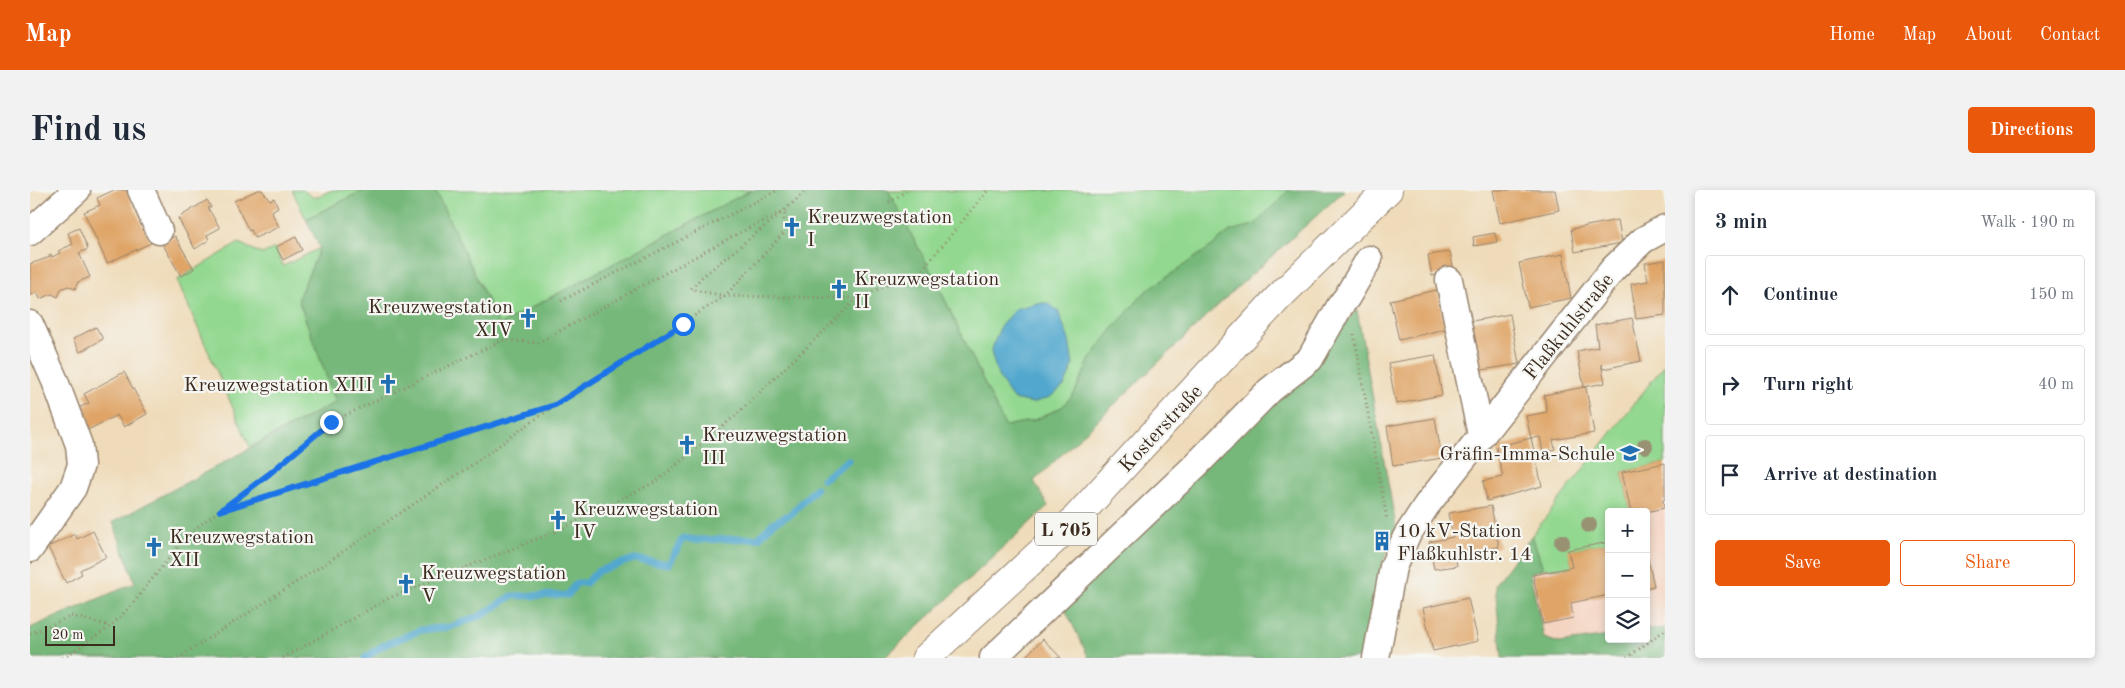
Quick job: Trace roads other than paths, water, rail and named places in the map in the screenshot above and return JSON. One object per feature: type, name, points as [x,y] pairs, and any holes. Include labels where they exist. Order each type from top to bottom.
[{"type":"main road","name":"Kosterstraße","points":[[926,658],[1066,529],[1277,299],[1388,190]]},
{"type":"street","points":[[30,232],[77,190]]},
{"type":"street","points":[[141,190],[159,231]]},
{"type":"street","name":"Flaßkuhlstraße","points":[[1376,658],[1393,568],[1406,537],[1426,506],[1613,269],[1643,240],[1665,228]]},
{"type":"street","points":[[993,658],[1196,465],[1270,390],[1310,359],[1369,259]]},
{"type":"street","points":[[1449,280],[1482,435]]},
{"type":"street","points":[[30,324],[55,381],[79,446],[81,465],[73,488],[30,550]]},
{"type":"water","points":[[1037,303],[1047,303],[1058,311],[1069,340],[1073,366],[1064,386],[1050,397],[1033,403],[1013,399],[998,376],[991,352],[1000,327],[1015,309]]},
{"type":"waterway","points":[[823,479],[848,460]]},
{"type":"waterway","points":[[365,658],[382,646],[421,630],[450,627],[482,615],[512,596],[568,595],[576,583],[586,583],[598,571],[634,559],[669,564],[683,538],[696,540],[759,538],[773,523],[791,514],[816,488]]},
{"type":"place","name":"Kreuzwegstation I","points":[[792,227]]},
{"type":"place","name":"Kreuzwegstation II","points":[[839,289]]},
{"type":"place","name":"Kreuzwegstation XIV","points":[[528,318]]},
{"type":"place","name":"Kreuzwegstation XIII","points":[[388,384]]},
{"type":"place","name":"Kreuzwegstation III","points":[[687,445]]},
{"type":"place","name":"Gräfin-Imma-Schule","points":[[1630,453]]},
{"type":"place","name":"Kreuzwegstation IV","points":[[558,520]]},
{"type":"place","name":"10 kV-Station Flaßkuhlstr. 14","points":[[1382,541]]},
{"type":"place","name":"Kreuzwegstation XII","points":[[154,547]]},
{"type":"place","name":"Kreuzwegstation V","points":[[406,584]]}]
